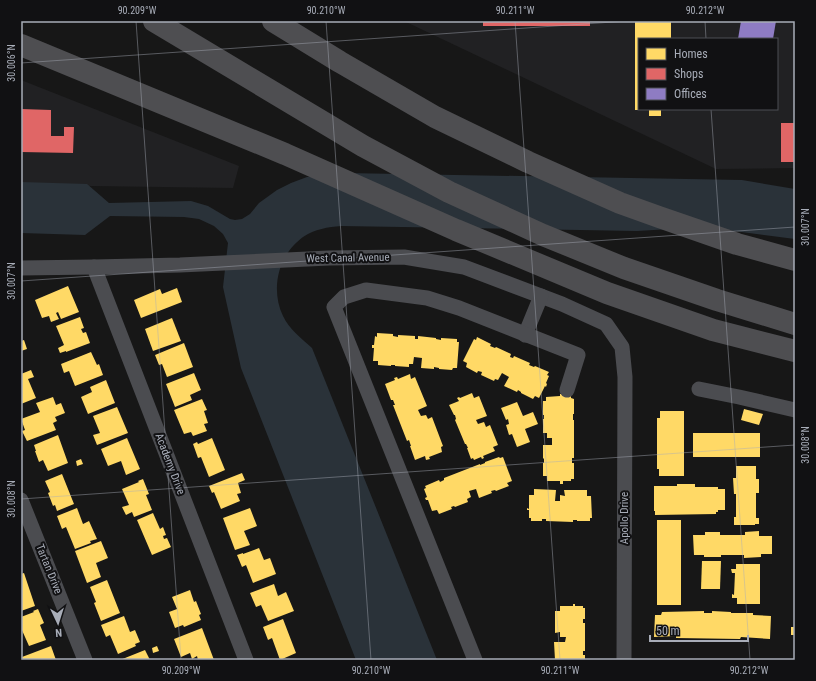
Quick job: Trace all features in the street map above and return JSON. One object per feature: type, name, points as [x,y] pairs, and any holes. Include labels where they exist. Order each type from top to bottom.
[{"type":"highway","points":[[154,21],[364,146],[449,192],[543,235],[610,262],[717,300],[795,324]]},
{"type":"highway","points":[[273,21],[435,117],[528,162],[620,203],[737,244],[795,260]]},
{"type":"highway","points":[[21,45],[285,154],[434,221],[607,293],[713,330],[795,350]]},
{"type":"street","name":"West Canal Avenue","points":[[21,268],[94,268],[329,258],[404,257],[464,267],[562,304],[606,324],[622,347],[625,377]]},
{"type":"street","name":"Academy Drive","points":[[94,268],[246,660]]},
{"type":"street","points":[[475,660],[334,307],[344,297],[366,290],[427,298],[459,308],[578,355],[567,390]]},
{"type":"street","points":[[525,335],[541,296]]},
{"type":"street","name":"Apollo Drive","points":[[624,660],[625,377]]},
{"type":"street","points":[[699,389],[795,410]]},
{"type":"street","name":"Tartan Drive","points":[[21,500],[85,660]]},
{"type":"shaded area","points":[[404,21],[795,21],[795,168],[716,169]]},
{"type":"shaded area","points":[[21,80],[239,166],[233,188],[21,185]]},
{"type":"shaded area","points":[[345,173],[742,180],[795,189],[795,239],[704,227],[637,231],[341,226],[312,232],[303,237],[294,245],[283,261],[278,279],[278,298],[283,316],[296,334],[312,348],[437,660],[356,660],[241,368],[223,287],[228,243],[223,234],[214,226],[199,219],[184,217],[110,216],[85,235],[21,233],[21,182],[87,184],[109,203],[191,201],[208,206],[230,219],[235,220],[242,219],[250,214],[259,203],[277,190],[291,183],[307,177]]},
{"type":"building: Homes","points":[[635,21],[671,21],[671,38],[638,38],[638,110],[635,110]]},
{"type":"building: Homes","points":[[649,110],[661,110],[661,116],[649,116]]},
{"type":"building: Homes","points":[[68,286],[79,312],[61,319],[58,312],[56,313],[59,319],[51,322],[49,316],[42,318],[35,300]]},
{"type":"building: Homes","points":[[177,288],[182,302],[141,318],[134,300],[160,289],[162,294]]},
{"type":"building: Homes","points":[[80,317],[84,328],[81,329],[83,333],[86,332],[90,343],[60,353],[58,348],[64,345],[56,326]]},
{"type":"building: Homes","points":[[172,318],[181,341],[153,351],[145,329]]},
{"type":"building: Homes","points":[[377,333],[393,334],[393,336],[398,337],[398,335],[415,336],[415,339],[418,339],[418,336],[441,340],[441,338],[457,339],[457,342],[459,342],[457,368],[453,368],[452,370],[434,367],[434,369],[421,368],[422,358],[414,357],[413,364],[409,364],[409,367],[378,365],[378,361],[373,361],[374,348],[372,348],[372,345],[374,345],[375,336],[377,337]]},
{"type":"building: Homes","points":[[477,337],[491,344],[490,346],[496,347],[511,354],[510,357],[513,358],[514,356],[530,363],[529,365],[549,372],[547,375],[549,376],[546,387],[545,386],[539,398],[535,396],[533,399],[518,390],[517,392],[504,386],[509,377],[502,373],[498,380],[495,379],[494,381],[481,375],[482,372],[478,371],[477,373],[466,367],[467,363],[463,361],[474,339],[476,340]]},
{"type":"building: Homes","points":[[24,340],[27,349],[21,351],[21,341]]},
{"type":"building: Homes","points":[[184,343],[193,367],[167,377],[162,364],[159,365],[155,355]]},
{"type":"building: Homes","points":[[91,352],[97,365],[99,364],[103,375],[75,386],[69,371],[64,373],[61,364]]},
{"type":"building: Homes","points":[[31,370],[34,377],[28,379],[36,398],[21,404],[21,374]]},
{"type":"building: Homes","points":[[194,373],[201,390],[190,395],[192,400],[175,407],[166,384]]},
{"type":"building: Homes","points":[[410,374],[411,379],[415,377],[427,406],[418,410],[421,416],[426,415],[428,419],[432,417],[443,446],[441,447],[442,452],[429,457],[430,459],[426,460],[425,456],[415,460],[409,440],[407,441],[393,405],[395,405],[393,400],[391,400],[385,384],[395,380],[394,378],[397,377],[398,379]]},
{"type":"building: Homes","points":[[106,380],[115,403],[88,414],[81,397],[92,392],[90,387]]},
{"type":"building: Homes","points":[[472,393],[474,398],[479,396],[487,416],[476,420],[478,424],[484,422],[486,427],[490,425],[498,445],[493,447],[495,451],[483,456],[484,458],[482,459],[481,457],[474,460],[473,458],[471,459],[468,448],[455,420],[455,415],[449,405],[459,401],[457,398]]},
{"type":"building: Homes","points":[[560,394],[563,394],[563,396],[571,396],[571,398],[574,399],[574,458],[572,458],[572,463],[574,463],[574,479],[571,479],[571,481],[563,481],[563,484],[560,484],[560,481],[547,481],[547,476],[543,476],[543,445],[552,445],[552,438],[547,438],[547,433],[543,433],[543,401],[546,401],[546,397],[560,396]]},
{"type":"building: Homes","points":[[53,397],[56,405],[61,403],[65,413],[55,417],[57,421],[53,423],[56,430],[27,441],[22,431],[25,430],[21,419],[40,412],[36,403]]},
{"type":"building: Homes","points":[[202,399],[207,410],[204,411],[208,423],[204,424],[207,431],[193,436],[191,432],[184,434],[174,410]]},
{"type":"building: Homes","points":[[517,402],[523,416],[533,412],[538,424],[525,429],[530,442],[517,447],[512,434],[509,435],[506,425],[509,424],[508,419],[506,420],[501,408]]},
{"type":"building: Homes","points":[[117,407],[128,433],[97,445],[93,435],[100,433],[93,416]]},
{"type":"building: Homes","points":[[744,409],[763,414],[759,425],[741,420]]},
{"type":"building: Homes","points":[[660,411],[684,411],[684,476],[659,476],[659,469],[657,469],[657,418],[660,418]]},
{"type":"building: Homes","points":[[693,433],[760,433],[760,457],[693,457]]},
{"type":"building: Homes","points":[[58,435],[68,463],[48,471],[43,460],[39,462],[34,445]]},
{"type":"building: Homes","points":[[127,438],[140,469],[126,475],[121,461],[108,466],[101,449]]},
{"type":"building: Homes","points":[[212,438],[225,470],[209,477],[201,457],[198,458],[193,444],[197,442],[198,444]]},
{"type":"building: Homes","points":[[499,457],[503,457],[512,481],[507,483],[509,486],[496,491],[491,491],[492,493],[479,498],[476,489],[469,491],[471,497],[467,499],[468,502],[451,507],[452,509],[439,514],[437,510],[432,511],[428,500],[425,498],[427,497],[424,489],[426,488],[425,486],[439,480],[440,482],[444,480],[444,478]]},
{"type":"building: Homes","points":[[81,459],[83,464],[77,466],[76,461]]},
{"type":"building: Homes","points":[[736,466],[756,466],[756,479],[759,479],[759,493],[756,493],[756,518],[759,518],[759,524],[734,525],[734,517],[736,517],[736,494],[734,494],[733,478],[736,478]]},
{"type":"building: Homes","points":[[242,473],[245,480],[238,483],[241,493],[237,494],[240,501],[221,509],[214,492],[212,493],[209,486]]},
{"type":"building: Homes","points":[[62,474],[74,504],[57,511],[55,505],[53,506],[48,493],[50,492],[45,481]]},
{"type":"building: Homes","points":[[143,479],[149,494],[146,495],[152,510],[134,517],[132,512],[126,515],[122,507],[129,505],[122,489]]},
{"type":"building: Homes","points":[[677,484],[695,484],[695,487],[718,487],[718,489],[725,489],[725,510],[718,510],[716,514],[655,515],[654,486],[677,486]]},
{"type":"building: Homes","points":[[534,489],[556,490],[555,501],[560,501],[560,495],[565,496],[564,490],[587,490],[587,496],[591,496],[592,518],[590,518],[590,521],[573,520],[573,522],[546,521],[546,519],[542,519],[542,521],[531,521],[531,518],[529,518],[529,510],[527,510],[527,508],[529,509],[529,495],[534,495]]},
{"type":"building: Homes","points":[[77,508],[83,524],[89,521],[97,539],[75,549],[66,527],[62,529],[57,516]]},
{"type":"building: Homes","points":[[250,508],[257,526],[244,531],[250,545],[235,550],[223,518]]},
{"type":"building: Homes","points":[[153,513],[160,529],[163,527],[166,535],[163,536],[164,539],[167,538],[171,547],[152,555],[137,520]]},
{"type":"building: Homes","points":[[657,520],[681,520],[681,605],[657,605]]},
{"type":"building: Homes","points":[[759,531],[759,536],[772,536],[772,554],[761,554],[761,557],[744,558],[744,555],[704,557],[704,555],[694,555],[693,535],[705,535],[705,532],[720,532],[720,535],[745,535],[745,532]]},
{"type":"building: Homes","points":[[101,541],[108,558],[96,563],[101,577],[87,583],[75,551]]},
{"type":"building: Homes","points":[[259,548],[264,560],[270,558],[276,574],[253,583],[246,565],[242,567],[237,555]]},
{"type":"building: Homes","points":[[702,561],[721,561],[720,589],[701,589]]},
{"type":"building: Homes","points":[[736,564],[760,564],[760,604],[737,604],[737,598],[732,598],[732,594],[734,595],[735,573],[732,573],[731,569],[736,569]]},
{"type":"building: Homes","points":[[24,573],[35,606],[21,611],[21,574]]},
{"type":"building: Homes","points":[[107,580],[120,613],[101,621],[90,587]]},
{"type":"building: Homes","points":[[274,584],[278,596],[286,592],[294,611],[268,621],[261,605],[256,607],[250,593]]},
{"type":"building: Homes","points":[[190,590],[194,602],[196,601],[201,614],[199,615],[201,620],[184,627],[183,625],[175,628],[169,612],[177,609],[172,597]]},
{"type":"building: Homes","points":[[573,604],[575,604],[575,606],[583,606],[583,608],[585,608],[585,619],[583,619],[583,623],[585,623],[585,651],[583,651],[583,655],[585,655],[585,660],[555,660],[554,642],[565,642],[566,637],[560,637],[560,632],[555,633],[555,611],[560,611],[560,606],[573,606]]},
{"type":"building: Homes","points":[[38,609],[44,623],[40,625],[46,640],[29,646],[21,628],[21,617]]},
{"type":"building: Homes","points":[[704,611],[704,613],[712,613],[712,611],[753,613],[753,615],[771,616],[770,639],[741,637],[740,639],[676,638],[676,636],[654,637],[655,615],[661,615],[662,612]]},
{"type":"building: Homes","points":[[124,616],[130,632],[135,630],[140,642],[135,644],[136,646],[118,654],[110,635],[106,637],[101,625]]},
{"type":"building: Homes","points":[[283,619],[296,653],[280,660],[272,638],[268,640],[263,627]]},
{"type":"building: Homes","points":[[791,627],[795,627],[795,635],[791,635]]},
{"type":"building: Homes","points":[[202,628],[214,660],[198,660],[197,656],[192,659],[190,653],[181,657],[174,639]]},
{"type":"building: Homes","points":[[51,646],[56,660],[23,660],[22,657]]},
{"type":"building: Homes","points":[[157,646],[159,651],[153,653],[152,648]]},
{"type":"building: Homes","points":[[145,650],[150,660],[120,660]]},
{"type":"building: Shops","points":[[483,21],[590,21],[590,26],[483,26]]},
{"type":"building: Shops","points":[[21,109],[51,110],[51,136],[64,136],[64,127],[74,127],[73,153],[21,152]]},
{"type":"building: Shops","points":[[781,123],[795,123],[795,162],[781,162]]},
{"type":"building: Offices","points":[[741,21],[776,21],[773,38],[738,38]]}]
